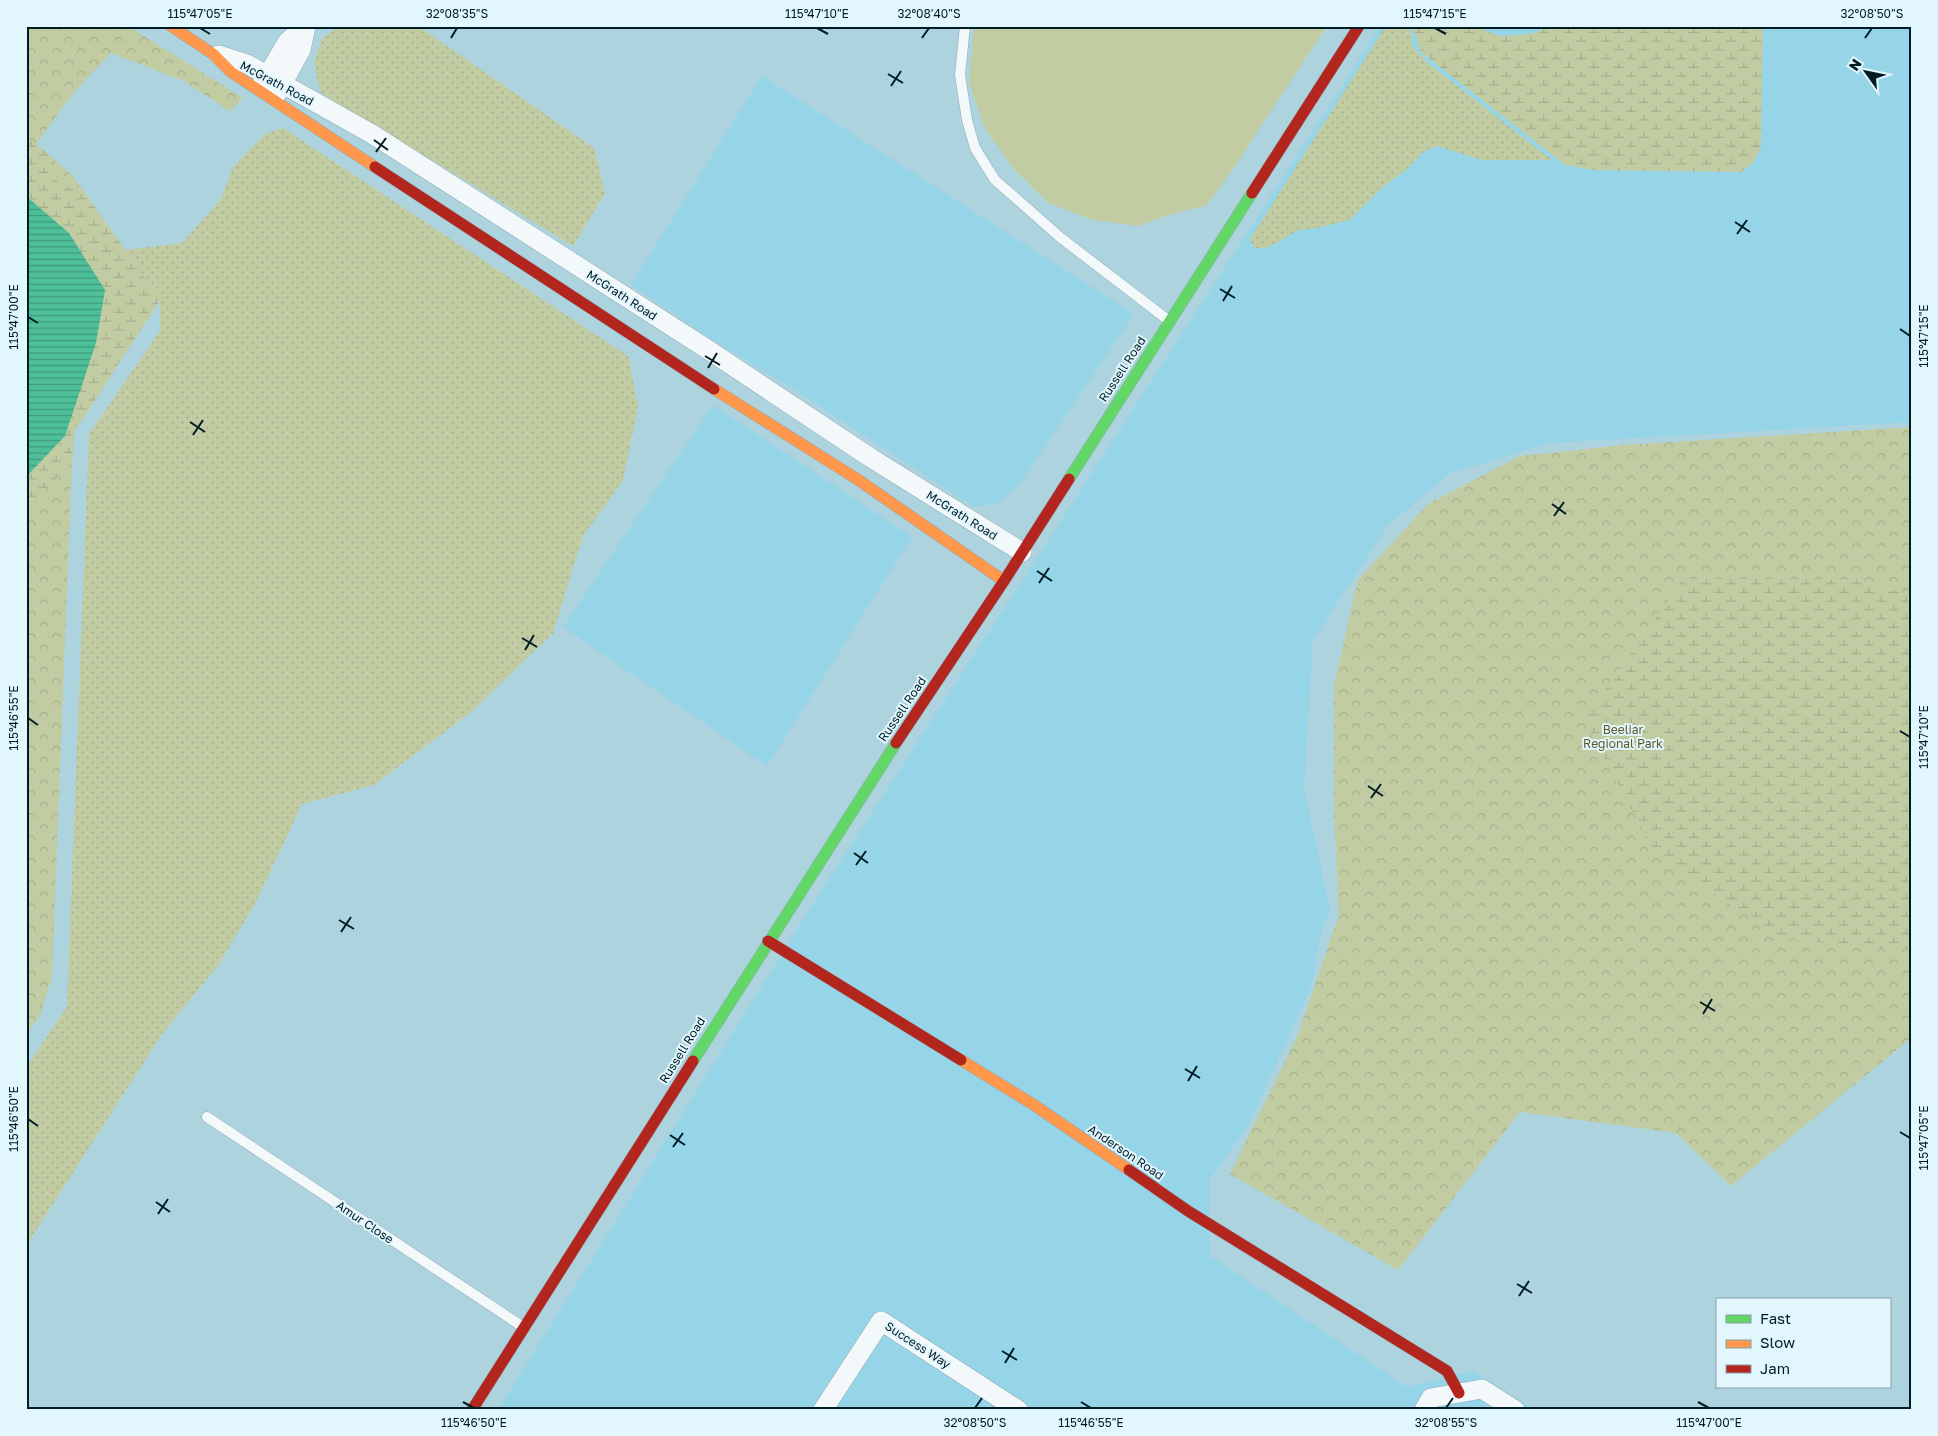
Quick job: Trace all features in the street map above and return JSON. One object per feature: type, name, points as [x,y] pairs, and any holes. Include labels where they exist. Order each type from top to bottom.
[{"type":"street","name":"McGrath Road","points":[[171,26],[213,54],[247,64],[271,87],[683,369],[857,479],[1004,581]]},
{"type":"street","points":[[271,87],[288,41],[305,26]]},
{"type":"street","name":"Russell Road","points":[[472,1410],[868,784],[1004,581],[1359,26]]},
{"type":"street","name":"McGrath Road","points":[[271,87],[372,134],[708,349],[871,458],[1022,552]]},
{"type":"street","name":"Anderson Road","points":[[768,941],[1034,1105],[1188,1211],[1447,1371],[1459,1393]]},
{"type":"street","name":"Success Way","points":[[823,1410],[881,1321],[1018,1410]]},
{"type":"street","points":[[1424,1410],[1431,1398],[1482,1389],[1515,1410]]},
{"type":"lane","points":[[965,26],[960,75],[967,120],[975,148],[995,180],[1060,238],[1169,321]]},
{"type":"lane","name":"Amur Close","points":[[207,1117],[523,1327]]},
{"type":"shaded area","points":[[1381,26],[1912,26],[1912,422],[1550,443],[1451,473],[1388,525],[1313,640],[1304,788],[1330,910],[1320,937],[1311,988],[1246,1129],[1209,1180],[1210,1256],[1407,1387],[1473,1371],[1535,1410],[498,1410],[822,890]]},
{"type":"shaded area","points":[[762,76],[1134,314],[1021,482],[999,503],[974,507],[801,394],[713,340],[631,285]]},
{"type":"shaded area","points":[[26,196],[69,233],[105,290],[96,343],[65,436],[26,477]]},
{"type":"shaded area","points":[[713,405],[912,537],[767,766],[563,627]]},
{"type":"green space","points":[[26,26],[128,26],[243,98],[230,111],[184,81],[111,53],[75,91],[36,144],[73,176],[160,300],[74,432],[52,977],[40,1015],[26,1036]]},
{"type":"green space","points":[[338,26],[418,26],[594,148],[605,193],[573,246],[320,92],[314,62],[322,39]]},
{"type":"green space","points":[[974,26],[1327,26],[1233,169],[1206,206],[1172,214],[1138,226],[1093,220],[1048,203],[1012,167],[984,127],[969,83]]},
{"type":"green space","points":[[1386,26],[1411,26],[1412,46],[1428,63],[1552,160],[1482,160],[1437,146],[1423,152],[1406,170],[1384,186],[1350,220],[1317,228],[1298,230],[1265,248],[1254,248],[1250,239]]},
{"type":"green space","points":[[1416,26],[1473,26],[1500,36],[1531,34],[1551,26],[1763,26],[1761,146],[1754,162],[1741,172],[1594,170],[1565,165],[1421,52],[1414,31]]},
{"type":"green space","points":[[283,128],[628,356],[638,406],[623,480],[583,536],[553,633],[471,712],[374,785],[302,804],[256,902],[219,964],[162,1034],[26,1246],[26,1068],[67,1007],[89,434],[160,331],[160,300],[125,250],[182,243],[221,199],[233,167],[265,134]]},
{"type":"green space","points":[[26,136],[50,156],[46,169],[58,182],[87,196],[160,300],[74,432],[72,462],[34,502],[26,504],[26,477],[65,436],[69,233],[26,196]]},
{"type":"green space","name":"Beeliar Regional Park","points":[[1912,427],[1912,1039],[1731,1186],[1676,1133],[1520,1112],[1398,1270],[1230,1174],[1297,1037],[1339,915],[1334,815],[1334,685],[1358,580],[1428,504],[1520,456],[1624,445]]},
{"type":"green space","points":[[1683,579],[1862,580],[1912,596],[1912,951],[1784,939],[1657,857],[1584,720]]},
{"type":"traffic: fast","points":[[1069,479],[1252,193]]},
{"type":"traffic: fast","points":[[693,1061],[896,743]]},
{"type":"traffic: slow","points":[[171,26],[213,54],[231,72],[375,167]]},
{"type":"traffic: slow","points":[[714,389],[857,479],[1004,581]]},
{"type":"traffic: slow","points":[[961,1060],[1034,1105],[1129,1170]]},
{"type":"traffic: jam","points":[[1252,193],[1359,26]]},
{"type":"traffic: jam","points":[[375,167],[714,389]]},
{"type":"traffic: jam","points":[[896,743],[1004,581],[1069,479]]},
{"type":"traffic: jam","points":[[768,941],[961,1060]]},
{"type":"traffic: jam","points":[[472,1410],[693,1061]]},
{"type":"traffic: jam","points":[[1129,1170],[1188,1211],[1447,1371],[1459,1393]]}]
